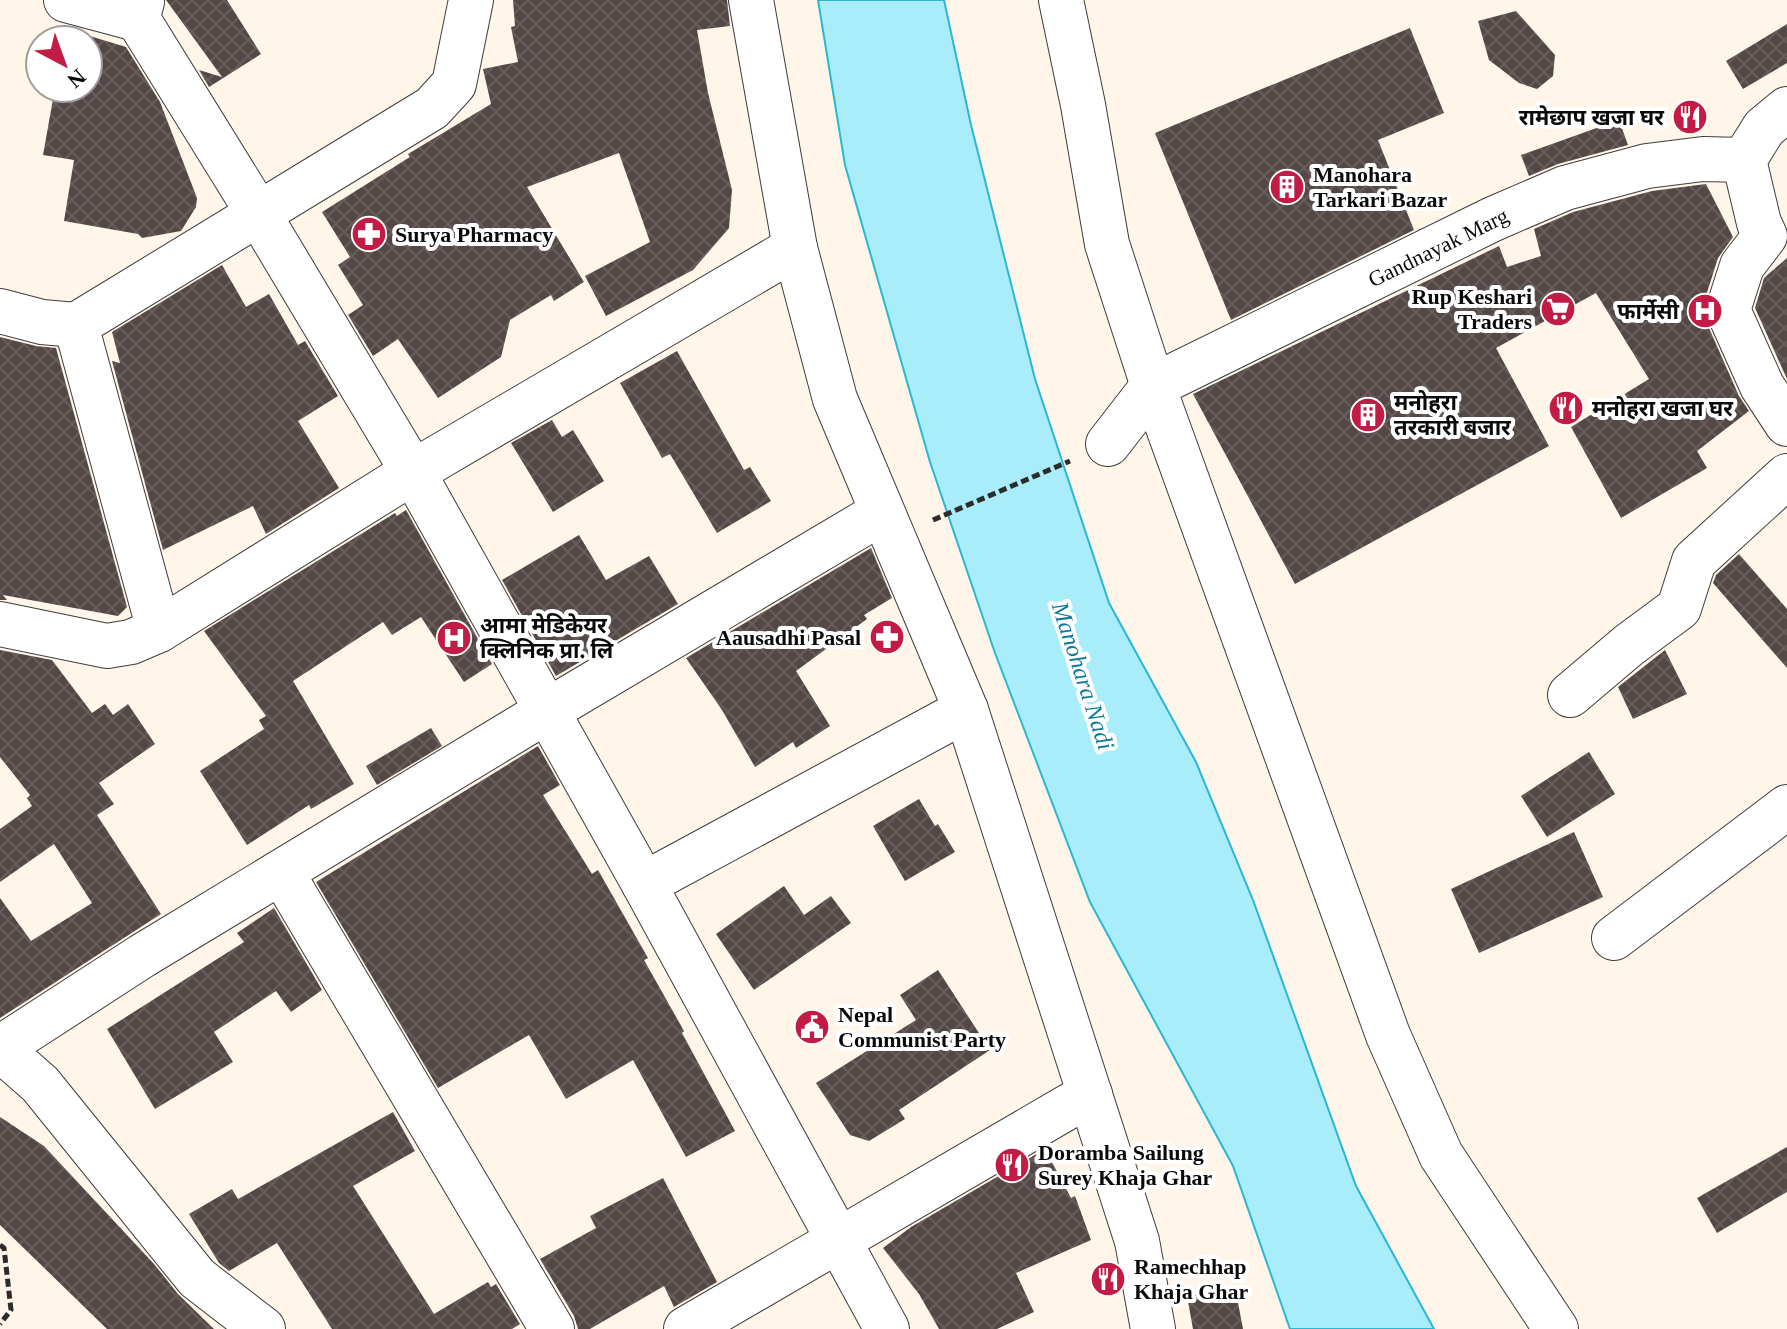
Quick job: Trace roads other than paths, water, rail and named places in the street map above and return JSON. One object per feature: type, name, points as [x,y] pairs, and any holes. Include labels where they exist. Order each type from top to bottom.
[{"type":"street","points":[[66,0],[135,6],[413,472],[644,884],[836,1241],[887,1329]]},
{"type":"street","points":[[0,311],[42,322],[76,325],[432,108],[454,84],[471,0]]},
{"type":"street","points":[[751,0],[795,248],[835,399],[966,710],[1137,1241],[1153,1329]]},
{"type":"street","points":[[1061,0],[1107,244],[1153,386],[1388,1035],[1441,1155],[1556,1329]]},
{"type":"street","points":[[1787,109],[1764,128],[1744,160],[1765,236],[1742,266],[1728,310],[1762,386],[1787,424]]},
{"type":"street","name":"Gandnayak Marg","points":[[1108,444],[1153,386],[1493,219],[1565,188],[1647,166],[1703,159],[1744,160]]},
{"type":"street","points":[[0,624],[107,646],[131,642],[159,630],[413,472],[795,248]]},
{"type":"street","points":[[76,325],[159,630]]},
{"type":"street","points":[[1570,695],[1679,608],[1694,561],[1787,476]]},
{"type":"street","points":[[263,1329],[197,1278],[40,1084],[0,1048],[142,956],[881,513]]},
{"type":"street","points":[[644,884],[966,710]]},
{"type":"street","points":[[1614,938],[1787,807]]},
{"type":"street","points":[[282,873],[552,1329]]},
{"type":"street","points":[[686,1329],[1090,1094]]},
{"type":"water","name":"Manohara Nadi","points":[[818,0],[944,0],[971,125],[1035,379],[1109,603],[1196,762],[1253,900],[1356,1186],[1434,1329],[1290,1329],[1233,1166],[1090,902],[995,653],[930,462],[845,165]]},
{"type":"place","name":"रामेछाप खजा घर","points":[[1690,117]]},
{"type":"place","name":"Manohara Tarkari Bazar","points":[[1287,187]]},
{"type":"place","name":"Surya Pharmacy","points":[[369,234]]},
{"type":"place","name":"Rup Keshari Traders","points":[[1558,309]]},
{"type":"place","name":"फार्मेसी","points":[[1705,311]]},
{"type":"place","name":"मनोहरा खजा घर","points":[[1566,408]]},
{"type":"place","name":"मनोहरा तरकारी बजार","points":[[1368,415]]},
{"type":"place","name":"Aausadhi Pasal","points":[[887,637]]},
{"type":"place","name":"आमा मेडिकेयर क्लिनिक प्रा. लि","points":[[454,638]]},
{"type":"place","name":"Nepal Communist Party","points":[[812,1027]]},
{"type":"place","name":"Doramba Sailung Surey Khaja Ghar","points":[[1012,1165]]},
{"type":"place","name":"Ramechhap Khaja Ghar","points":[[1108,1279]]}]
